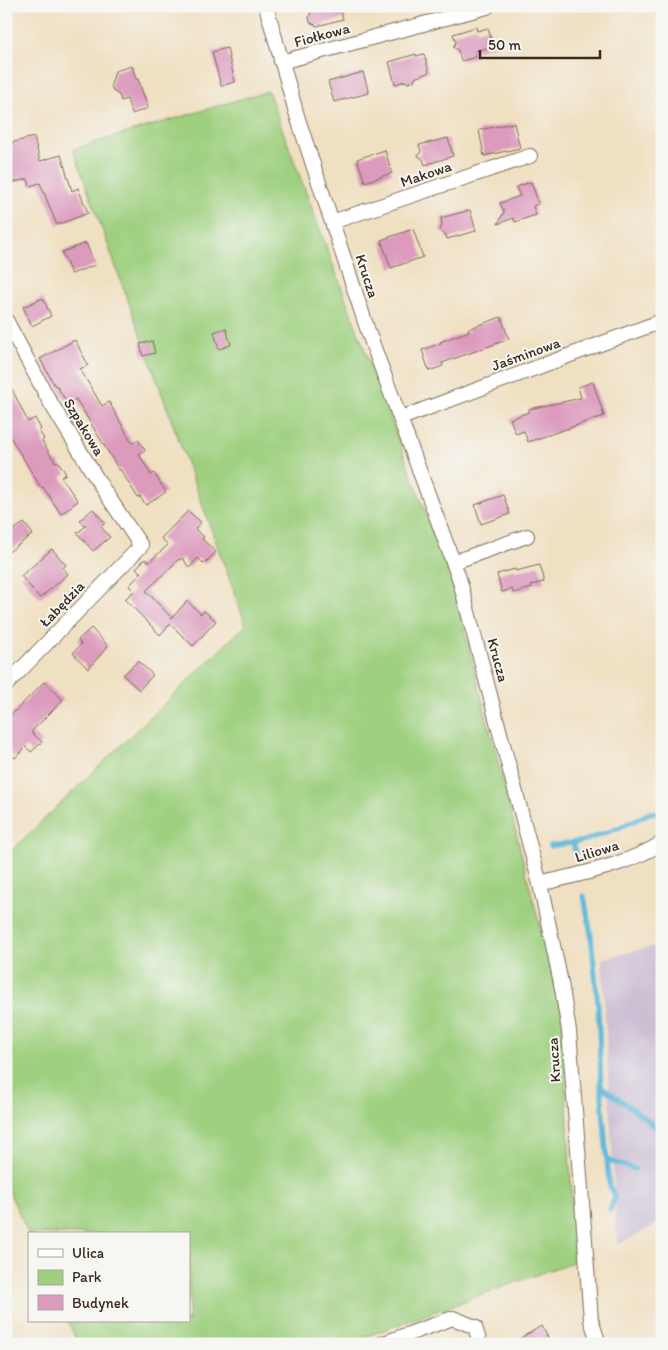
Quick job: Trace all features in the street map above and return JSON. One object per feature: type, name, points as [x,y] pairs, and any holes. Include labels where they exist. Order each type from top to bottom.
[{"type":"street","name":"Krucza","points":[[266,6],[298,120],[369,334],[459,578],[540,884],[569,1031],[591,1320],[599,1344]]},
{"type":"street","name":"Fiołkowa","points":[[281,62],[486,7]]},
{"type":"street","name":"Makowa","points":[[332,222],[530,156]]},
{"type":"street","name":"Szpakowa","points":[[6,320],[50,402],[103,489],[142,546]]},
{"type":"street","name":"Jaśminowa","points":[[401,418],[662,320]]},
{"type":"street","points":[[454,562],[527,536]]},
{"type":"street","name":"Łabędzia","points":[[6,685],[142,546]]},
{"type":"street","name":"Liliowa","points":[[540,884],[613,866],[662,843]]},
{"type":"street","points":[[381,1344],[453,1318],[475,1327],[480,1344]]},
{"type":"shaded area","points":[[662,944],[662,1222],[617,1245],[602,959]]},
{"type":"green space","points":[[268,91],[453,586],[562,1013],[575,1261],[345,1344],[78,1344],[68,1322],[190,1322],[190,1232],[28,1233],[6,1185],[6,856],[246,625],[73,149]]},
{"type":"building","points":[[309,6],[339,6],[343,19],[317,26],[310,22],[309,17],[311,13]]},
{"type":"building","points":[[476,27],[477,31],[488,28],[493,46],[475,51],[476,57],[461,61],[458,50],[453,47],[456,42],[453,34]]},
{"type":"building","points":[[227,48],[235,82],[221,86],[212,52]]},
{"type":"building","points":[[416,54],[416,56],[424,54],[429,72],[415,78],[414,81],[395,84],[389,62]]},
{"type":"building","points":[[132,66],[148,108],[132,114],[127,99],[121,101],[111,85],[115,71]]},
{"type":"building","points":[[363,72],[369,93],[334,102],[328,82]]},
{"type":"building","points":[[514,123],[520,148],[484,156],[479,130]]},
{"type":"building","points":[[34,137],[40,161],[61,155],[72,191],[78,188],[88,213],[57,225],[40,183],[30,186],[28,179],[6,184],[6,144]]},
{"type":"building","points":[[448,138],[453,156],[425,165],[423,159],[418,156],[421,151],[419,145]]},
{"type":"building","points":[[385,150],[392,173],[365,182],[357,159]]},
{"type":"building","points":[[531,182],[539,204],[533,206],[536,215],[515,222],[513,218],[498,224],[504,212],[500,203],[520,196],[516,187]]},
{"type":"building","points":[[470,210],[476,231],[447,239],[446,235],[440,231],[441,218]]},
{"type":"building","points":[[413,229],[423,257],[391,268],[381,240]]},
{"type":"building","points":[[86,243],[95,265],[71,274],[62,252]]},
{"type":"building","points":[[43,298],[51,316],[32,326],[23,307]]},
{"type":"building","points":[[501,317],[509,339],[442,363],[443,366],[429,371],[422,350],[469,331],[468,329]]},
{"type":"building","points":[[226,328],[231,345],[219,349],[214,332]]},
{"type":"building","points":[[75,340],[88,365],[80,369],[102,406],[109,402],[132,443],[138,440],[145,450],[139,454],[151,475],[154,473],[166,492],[146,505],[140,497],[138,498],[119,470],[76,399],[68,404],[55,386],[40,359]]},
{"type":"building","points":[[152,341],[155,353],[143,356],[140,344]]},
{"type":"building","points":[[6,377],[28,422],[35,418],[41,429],[39,431],[44,439],[42,441],[55,462],[58,461],[66,474],[61,477],[78,501],[61,514],[43,487],[41,488],[6,430]]},
{"type":"building","points":[[593,382],[604,416],[528,442],[524,431],[516,434],[510,419],[529,412],[529,409],[581,398],[578,387]]},
{"type":"building","points":[[503,495],[510,514],[481,524],[475,505]]},
{"type":"building","points":[[93,509],[105,523],[101,527],[110,537],[93,551],[77,533],[86,526],[80,520]]},
{"type":"building","points":[[188,511],[201,522],[195,529],[204,537],[202,539],[216,552],[204,564],[198,558],[189,568],[183,558],[179,559],[146,591],[172,618],[187,601],[201,614],[204,611],[216,621],[193,646],[170,624],[160,635],[125,599],[134,591],[129,586],[141,573],[136,568],[145,559],[149,562],[168,545],[161,538]]},
{"type":"building","points":[[24,523],[33,534],[6,554],[6,535]]},
{"type":"building","points":[[52,549],[66,565],[63,568],[68,574],[40,598],[21,576]]},
{"type":"building","points":[[539,565],[544,582],[531,585],[532,588],[513,593],[512,589],[502,592],[497,574]]},
{"type":"building","points":[[91,628],[108,646],[88,669],[73,653],[81,644],[78,640]]},
{"type":"building","points":[[138,661],[153,675],[139,690],[123,675]]},
{"type":"building","points":[[44,682],[63,700],[31,732],[42,742],[31,752],[26,747],[15,758],[6,749],[6,720]]},
{"type":"building","points":[[542,1326],[551,1344],[511,1344],[536,1329]]},
{"type":"waterway","points":[[550,846],[583,841],[616,829],[650,813],[662,812]]},
{"type":"waterway","points":[[573,842],[575,854]]},
{"type":"waterway","points":[[584,896],[591,935],[598,1005],[601,1086],[645,1118],[662,1133]]},
{"type":"waterway","points":[[601,1086],[609,1184],[615,1197],[610,1210]]},
{"type":"waterway","points":[[607,1160],[635,1169]]}]
